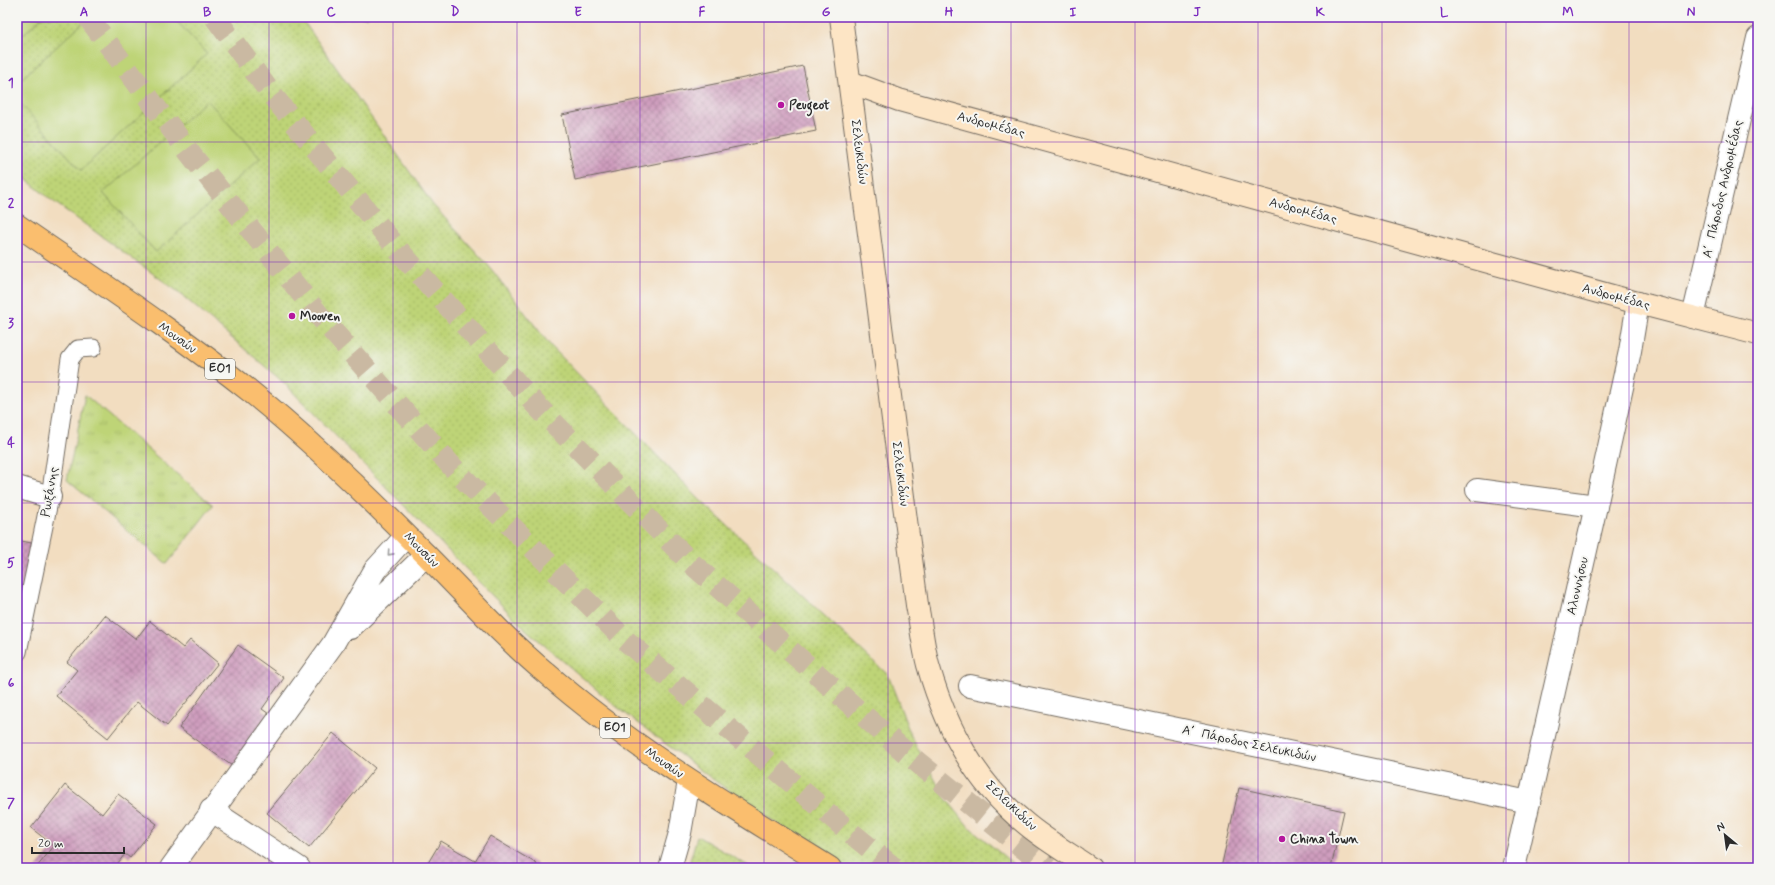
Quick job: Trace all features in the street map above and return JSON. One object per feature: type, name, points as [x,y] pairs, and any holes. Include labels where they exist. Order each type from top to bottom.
[{"type":"main road","name":"Μουσών","points":[[17,224],[169,331],[251,392],[328,460],[426,555],[488,619],[546,673],[614,728],[689,780],[830,868]]},
{"type":"street","name":"Σελευκιδών","points":[[841,17],[917,605],[928,664],[947,720],[967,758],[988,788],[1025,823],[1090,868]]},
{"type":"street","name":"Α΄ Πάροδος Ανδρομέδας","points":[[1693,317],[1758,38]]},
{"type":"street","name":"Ανδρομέδας","points":[[850,82],[899,100],[1638,303],[1758,334]]},
{"type":"street","name":"Αλοννήσου","points":[[1514,868],[1596,506],[1630,351],[1638,303]]},
{"type":"street","points":[[17,487],[50,497]]},
{"type":"street","points":[[1477,490],[1596,506]]},
{"type":"street","points":[[171,868],[211,810],[333,644],[375,570],[406,536]]},
{"type":"street","points":[[333,644],[426,555]]},
{"type":"street","name":"Α΄ Πάροδος Σελευκιδών","points":[[970,686],[1529,802]]},
{"type":"street","points":[[670,868],[680,833],[689,780]]},
{"type":"street","points":[[211,810],[299,868]]},
{"type":"lane","name":"Ρωξάνης","points":[[18,652],[50,497],[70,359],[78,349],[93,348]]},
{"type":"green space","points":[[17,17],[367,17],[304,22],[433,205],[488,265],[550,345],[700,500],[888,675],[911,736],[944,796],[968,826],[1018,868],[842,868],[715,781],[617,707],[523,627],[282,381],[177,291],[50,199],[17,172]]},
{"type":"green space","points":[[17,17],[42,17],[17,40]]},
{"type":"green space","points":[[89,17],[173,17],[207,54],[81,170],[17,100],[17,83]]},
{"type":"green space","points":[[207,100],[260,158],[156,252],[103,193]]},
{"type":"green space","points":[[85,395],[213,505],[167,564],[67,480]]},
{"type":"green space","points":[[697,836],[752,868],[688,868]]},
{"type":"building","points":[[803,66],[816,131],[575,180],[562,115]]},
{"type":"building","points":[[17,540],[36,544],[17,621]]},
{"type":"building","points":[[105,615],[136,639],[150,621],[183,648],[190,640],[218,663],[167,726],[137,702],[108,738],[56,696],[77,670],[67,662]]},
{"type":"building","points":[[238,645],[284,678],[262,709],[272,716],[235,768],[179,728]]},
{"type":"building","points":[[333,733],[375,768],[309,848],[267,813]]},
{"type":"building","points":[[65,785],[102,814],[118,794],[157,824],[130,858],[125,854],[114,868],[36,868],[54,846],[31,828]]},
{"type":"building","name":"China Town","points":[[1239,788],[1344,811],[1331,868],[1221,868]]},
{"type":"building","points":[[490,836],[537,864],[535,868],[425,868],[441,841],[475,861]]},
{"type":"tunnel","points":[[88,17],[192,156],[322,319],[456,471],[624,639],[894,868]]},
{"type":"tunnel","points":[[215,17],[272,95],[401,253],[536,405],[691,563],[905,752],[1048,868]]},
{"type":"place","name":"Peugeot","points":[[781,105]]},
{"type":"place","name":"Mooven","points":[[292,316]]},
{"type":"place","name":"China Town","points":[[1282,839]]}]
